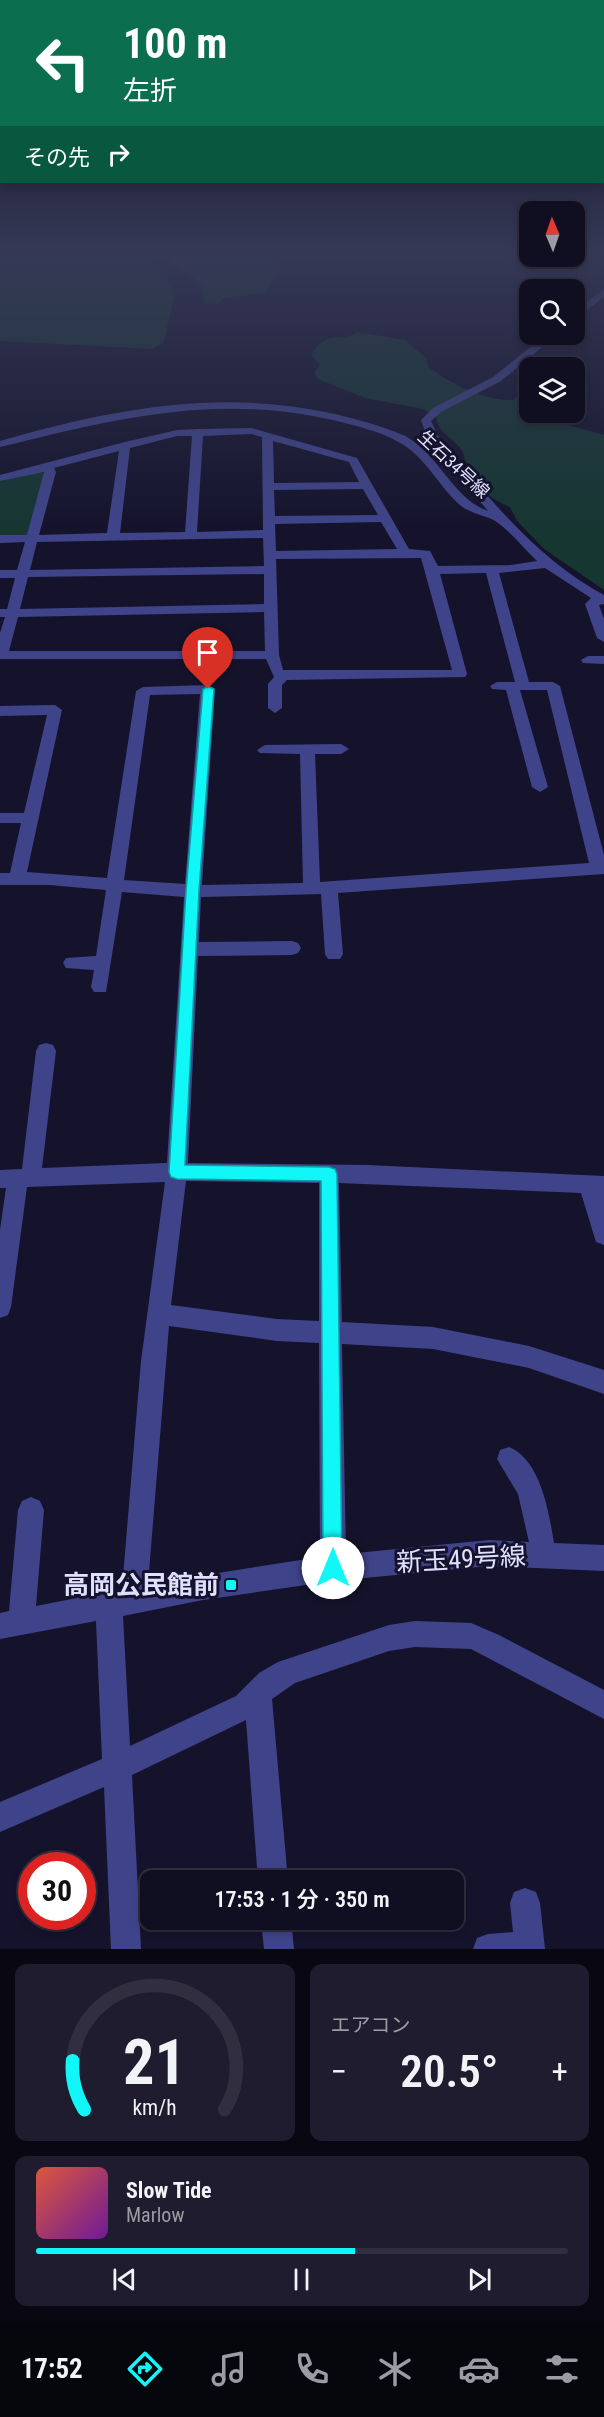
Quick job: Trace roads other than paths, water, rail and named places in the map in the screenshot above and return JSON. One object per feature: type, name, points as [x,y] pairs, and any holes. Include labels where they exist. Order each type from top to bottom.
[{"type":"street","points":[[539,346],[497,379],[437,410],[426,420],[428,432],[498,518],[550,563],[602,598],[592,604],[604,638]]},
{"type":"street","name":"生石34号線","points":[[0,444],[163,406],[206,403],[266,404],[332,415],[405,440],[429,460],[471,507],[498,518]]},
{"type":"street","points":[[0,478],[167,434],[240,431],[267,435],[353,460],[405,553]]},
{"type":"street","points":[[190,536],[198,432]]},
{"type":"street","points":[[267,435],[272,655],[278,672],[283,676],[460,674],[433,570],[426,554],[271,555]]},
{"type":"street","points":[[113,537],[125,445]]},
{"type":"street","points":[[48,465],[50,472],[23,573],[6,613],[1,655],[272,655]]},
{"type":"street","points":[[269,487],[368,485]]},
{"type":"street","points":[[270,520],[386,518]]},
{"type":"street","points":[[0,539],[271,534]]},
{"type":"street","points":[[433,570],[531,568],[550,563]]},
{"type":"street","points":[[0,574],[271,570]]},
{"type":"street","points":[[492,570],[510,686],[540,787]]},
{"type":"street","points":[[6,613],[272,608]]},
{"type":"street","points":[[588,660],[604,660]]},
{"type":"street","points":[[275,708],[274,684],[283,676]]},
{"type":"street","points":[[0,711],[55,710],[30,818],[8,879],[114,884],[193,891],[380,886],[602,868],[553,686],[510,686]]},
{"type":"street","points":[[100,987],[143,691],[208,689],[189,950],[177,1172],[122,1604],[117,1767],[126,1949]]},
{"type":"street","points":[[265,750],[340,749]]},
{"type":"street","points":[[307,750],[320,887],[334,954]]},
{"type":"street","points":[[0,818],[30,818]]},
{"type":"street","points":[[189,950],[292,948]]},
{"type":"street","points":[[72,963],[103,963]]},
{"type":"street","points":[[0,1307],[16,1178],[46,1051]]},
{"type":"street","points":[[16,1178],[177,1172],[329,1174],[597,1185],[604,1235]]},
{"type":"street","points":[[329,1174],[333,1568]]},
{"type":"street","points":[[159,1314],[277,1330],[330,1330],[433,1338],[486,1347],[604,1382]]},
{"type":"street","points":[[509,1459],[522,1472],[530,1488],[544,1555]]},
{"type":"street","points":[[10,1624],[32,1510]]},
{"type":"street","name":"新玉49号線","points":[[10,1624],[203,1587],[333,1568],[489,1553],[544,1555],[603,1553]]},
{"type":"street","points":[[0,1817],[117,1767],[246,1706],[269,1683],[288,1672],[389,1638],[415,1634],[471,1636],[604,1705]]},
{"type":"street","points":[[258,1694],[272,1870]]},
{"type":"street","points":[[488,1949],[530,1948],[525,1903]]},
{"type":"place","name":"高岡公民館前","points":[[231,1585]]}]
